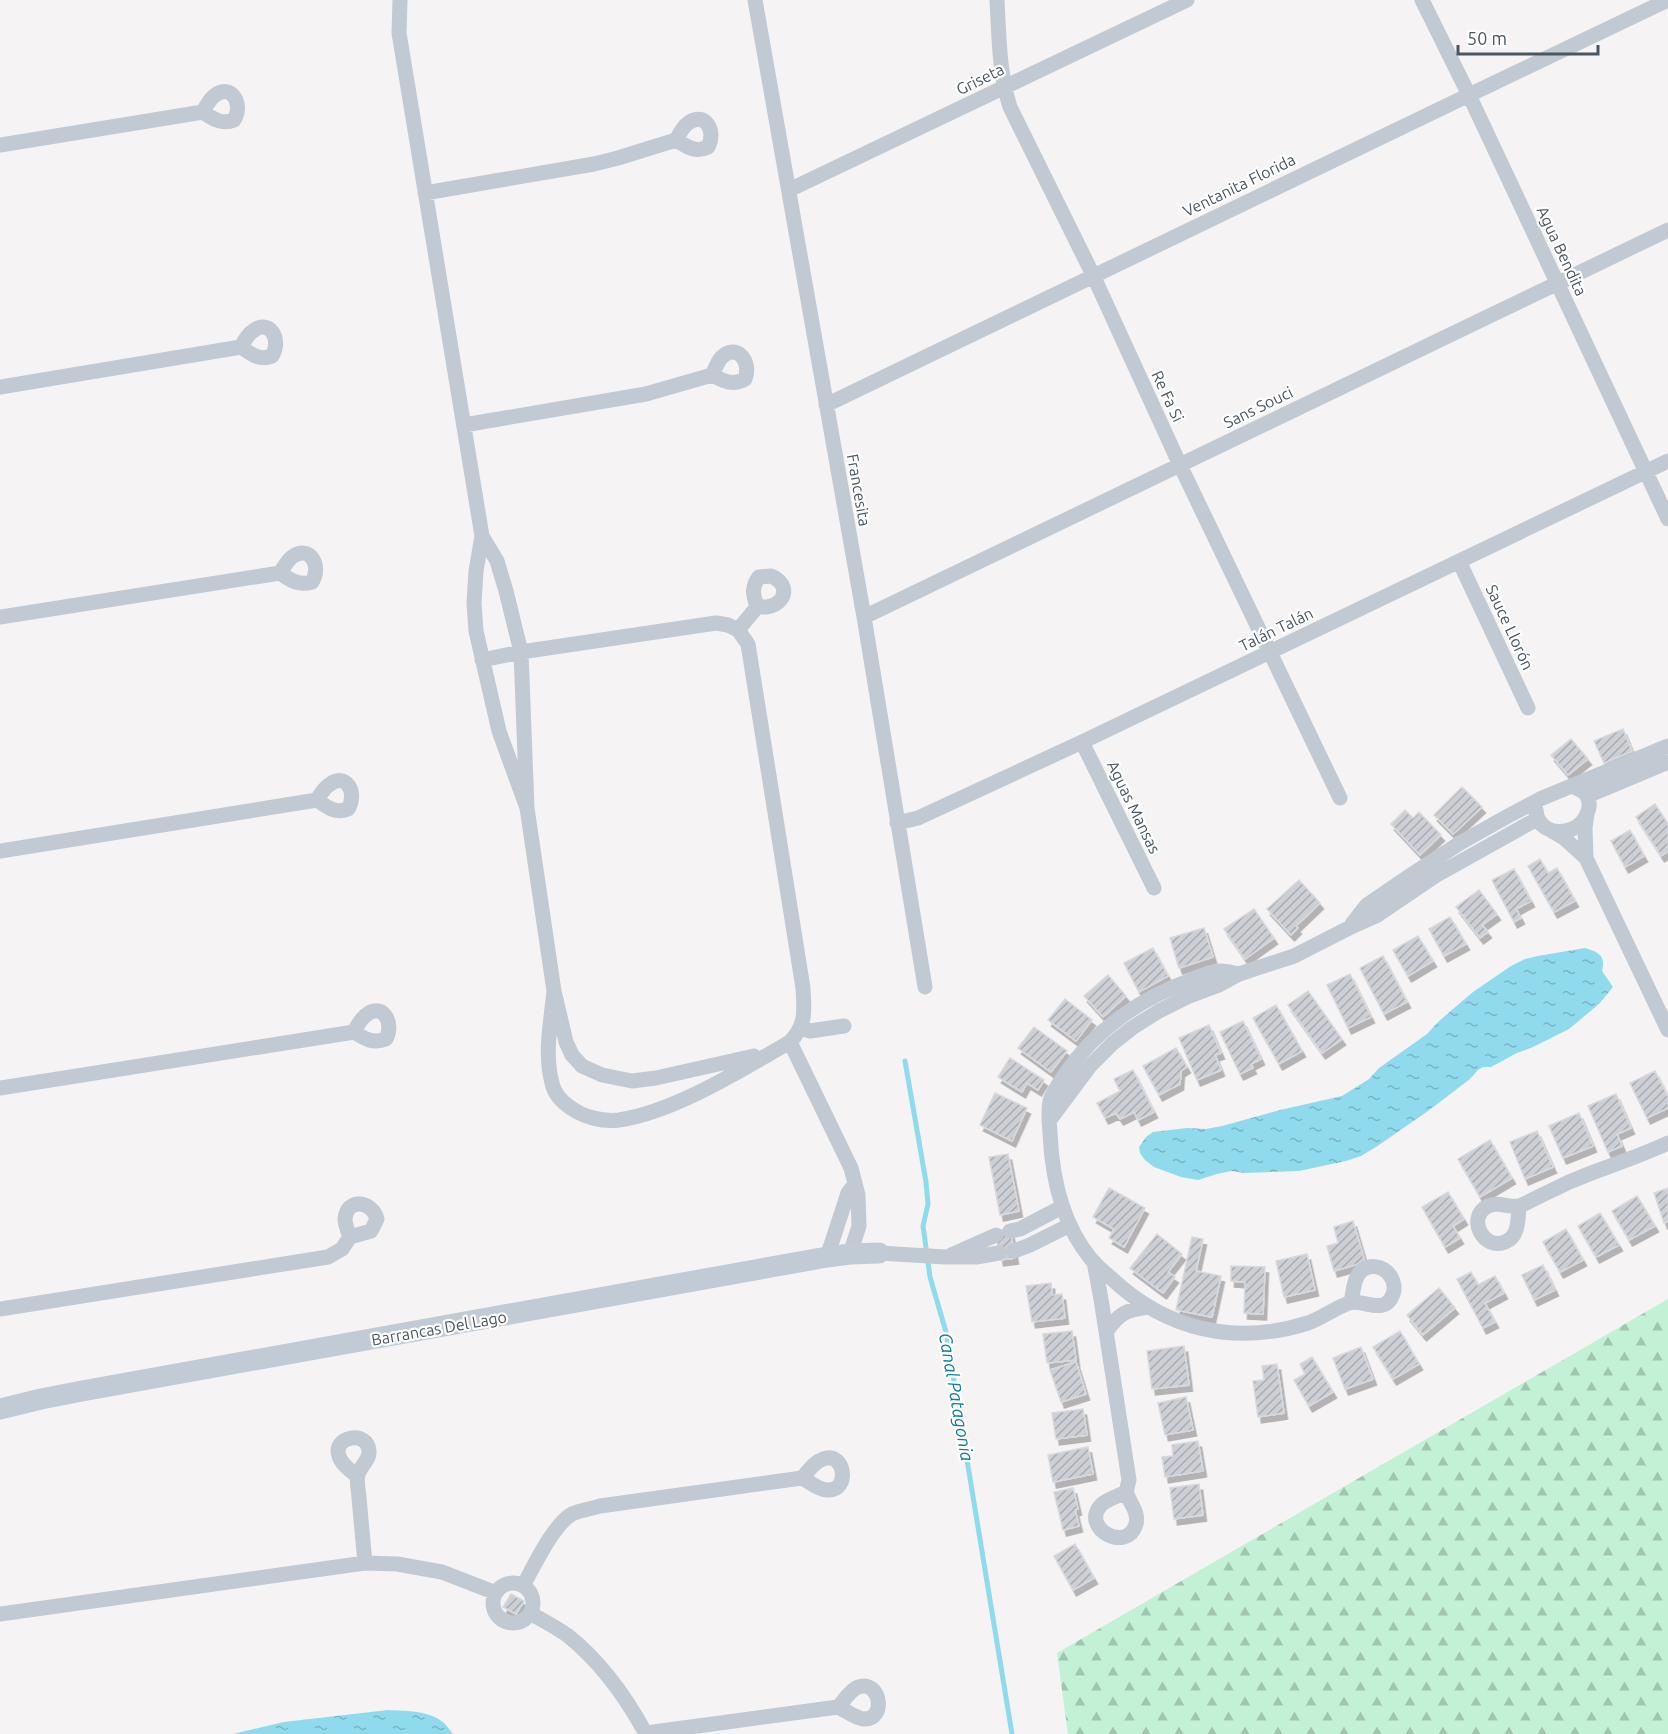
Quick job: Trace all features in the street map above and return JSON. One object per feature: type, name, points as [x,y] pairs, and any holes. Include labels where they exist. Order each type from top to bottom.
[{"type":"street","name":"Francesita","points":[[755,0],[864,618],[925,987]]},
{"type":"street","name":"Re Fa Si","points":[[997,0],[1004,88],[1010,107],[1093,275],[1180,465],[1340,798]]},
{"type":"street","name":"Griseta","points":[[789,190],[1187,0]]},
{"type":"street","name":"Agua Bendita","points":[[1422,0],[1668,519]]},
{"type":"street","name":"Ventanita Florida","points":[[826,405],[1668,0]]},
{"type":"street","points":[[398,4],[399,33],[482,536],[476,571],[474,603],[476,631],[499,731],[527,808]]},
{"type":"street","points":[[0,144],[203,112]]},
{"type":"street","points":[[425,193],[594,164],[676,140]]},
{"type":"street","name":"Sans Souci","points":[[864,618],[1668,230]]},
{"type":"street","points":[[0,387],[241,346]]},
{"type":"street","points":[[464,425],[646,394],[712,375]]},
{"type":"street","name":"Talán Talán","points":[[897,823],[918,818],[1082,742],[1668,461]]},
{"type":"street","points":[[482,536],[497,561],[521,652],[527,808],[554,991],[566,1042],[572,1055],[582,1066],[602,1075],[632,1081],[770,1053]]},
{"type":"street","name":"Sauce Llorón","points":[[1459,561],[1528,708]]},
{"type":"street","points":[[0,617],[280,573]]},
{"type":"street","points":[[738,630],[756,607]]},
{"type":"street","points":[[482,660],[521,652],[716,623],[738,630],[748,644],[803,988],[804,1018],[800,1028],[790,1042],[700,1092],[644,1113],[617,1120],[595,1119],[578,1113],[562,1101],[552,1085],[548,1061],[554,991]]},
{"type":"street","name":"Aguas Mansas","points":[[1082,742],[1154,888]]},
{"type":"street","points":[[1349,928],[1367,905],[1460,843],[1540,799],[1668,746]]},
{"type":"street","points":[[1587,796],[1668,762]]},
{"type":"street","points":[[1572,786],[1582,790],[1587,796],[1589,805],[1586,858]]},
{"type":"street","points":[[1540,799],[1536,805],[1537,819],[1542,825],[1564,838],[1586,858],[1668,1030]]},
{"type":"street","points":[[0,850],[317,800]]},
{"type":"street","points":[[1552,831],[1572,829],[1581,823],[1587,814]]},
{"type":"street","points":[[1351,1302],[1310,1322],[1264,1332],[1239,1334],[1217,1332],[1177,1322],[1148,1307],[1123,1290],[1080,1245],[1062,1207],[1053,1169],[1049,1121],[1090,1066],[1113,1043],[1159,1011],[1239,974],[1294,956],[1376,916],[1435,876],[1537,819]]},
{"type":"street","points":[[800,1028],[810,1031],[844,1026]]},
{"type":"street","points":[[0,1088],[354,1032]]},
{"type":"street","points":[[790,1042],[851,1168],[858,1195],[859,1226],[850,1254]]},
{"type":"street","points":[[1519,1206],[1570,1182],[1668,1143]]},
{"type":"street","points":[[827,1257],[849,1193],[854,1185]]},
{"type":"street","points":[[945,1257],[1003,1233],[1020,1229],[1062,1207]]},
{"type":"street","points":[[887,1253],[976,1257],[1030,1245],[1070,1225]]},
{"type":"street","points":[[0,1309],[328,1257],[342,1249],[350,1238]]},
{"type":"street","name":"Barrancas Del Lago","points":[[0,1409],[82,1391],[827,1257],[887,1253]]},
{"type":"street","points":[[1094,1262],[1129,1480],[1126,1492]]},
{"type":"street","points":[[1106,1332],[1122,1314],[1148,1307]]},
{"type":"street","points":[[357,1476],[365,1563]]},
{"type":"street","points":[[523,1586],[552,1536],[562,1522],[573,1513],[600,1506],[802,1478]]},
{"type":"street","points":[[0,1614],[365,1563],[398,1564],[442,1572],[496,1593]]},
{"type":"street","points":[[511,1583],[523,1586],[528,1590],[533,1601],[530,1613],[520,1622],[507,1622],[496,1613],[494,1607],[496,1593],[500,1588],[511,1583]]},
{"type":"street","points":[[530,1613],[565,1634],[595,1660],[620,1692],[646,1734],[838,1707]]},
{"type":"green space","points":[[1668,1299],[1668,1734],[1068,1734],[1057,1653]]},
{"type":"water","points":[[1585,948],[1600,955],[1603,961],[1602,971],[1613,987],[1599,1004],[1569,1029],[1491,1067],[1478,1070],[1470,1079],[1428,1111],[1361,1156],[1299,1171],[1245,1173],[1231,1171],[1198,1180],[1181,1177],[1154,1167],[1140,1153],[1139,1147],[1153,1132],[1222,1126],[1342,1096],[1369,1079],[1379,1068],[1427,1034],[1473,992],[1511,966],[1525,959]]},
{"type":"water","points":[[388,1710],[417,1712],[431,1716],[444,1723],[453,1734],[233,1734],[284,1722]]},
{"type":"building","points":[[1623,729],[1632,751],[1604,763],[1594,741]]},
{"type":"building","points":[[1571,739],[1588,759],[1568,775],[1551,755]]},
{"type":"building","points":[[1462,787],[1482,807],[1453,834],[1434,815]]},
{"type":"building","points":[[1655,804],[1668,824],[1668,851],[1661,856],[1636,817]]},
{"type":"building","points":[[1405,810],[1413,818],[1419,812],[1441,835],[1420,855],[1391,824]]},
{"type":"building","points":[[1630,830],[1644,856],[1625,867],[1611,841]]},
{"type":"building","points":[[1540,859],[1548,873],[1557,868],[1575,901],[1554,912],[1528,866]]},
{"type":"building","points":[[1514,869],[1531,901],[1516,909],[1521,918],[1514,922],[1492,880]]},
{"type":"building","points":[[1299,880],[1320,903],[1296,926],[1298,928],[1291,935],[1267,909]]},
{"type":"building","points":[[1479,890],[1497,914],[1482,925],[1488,932],[1480,938],[1456,907]]},
{"type":"building","points":[[1254,909],[1274,938],[1245,959],[1224,929]]},
{"type":"building","points":[[1450,917],[1466,944],[1444,956],[1429,929]]},
{"type":"building","points":[[1204,928],[1213,957],[1179,968],[1170,938]]},
{"type":"building","points":[[1418,936],[1433,961],[1408,976],[1393,950]]},
{"type":"building","points":[[1153,948],[1168,976],[1139,992],[1124,963]]},
{"type":"building","points":[[1383,956],[1407,1002],[1384,1014],[1360,968]]},
{"type":"building","points":[[1350,974],[1371,1017],[1348,1028],[1327,985]]},
{"type":"building","points":[[1108,975],[1126,996],[1103,1017],[1084,996]]},
{"type":"building","points":[[1308,991],[1342,1039],[1322,1053],[1288,1005]]},
{"type":"building","points":[[1065,999],[1092,1020],[1076,1041],[1048,1020]]},
{"type":"building","points":[[1276,1005],[1302,1051],[1279,1064],[1253,1018]]},
{"type":"building","points":[[1243,1021],[1261,1059],[1251,1064],[1253,1068],[1240,1074],[1220,1032]]},
{"type":"building","points":[[1209,1025],[1221,1053],[1215,1055],[1221,1070],[1197,1080],[1179,1038]]},
{"type":"building","points":[[1034,1027],[1067,1051],[1051,1072],[1018,1048]]},
{"type":"building","points":[[1176,1048],[1187,1067],[1181,1071],[1180,1084],[1159,1095],[1143,1066]]},
{"type":"building","points":[[1010,1058],[1044,1080],[1038,1090],[1027,1083],[1022,1092],[998,1077]]},
{"type":"building","points":[[1133,1070],[1154,1112],[1138,1120],[1134,1112],[1120,1119],[1116,1113],[1105,1118],[1097,1103],[1120,1091],[1114,1079]]},
{"type":"building","points":[[1655,1071],[1668,1097],[1668,1108],[1647,1118],[1630,1083]]},
{"type":"building","points":[[995,1093],[1027,1108],[1012,1141],[980,1125]]},
{"type":"building","points":[[1616,1094],[1631,1128],[1617,1134],[1622,1146],[1608,1152],[1588,1106]]},
{"type":"building","points":[[1579,1113],[1593,1146],[1563,1158],[1549,1126]]},
{"type":"building","points":[[1537,1131],[1553,1167],[1525,1179],[1510,1142]]},
{"type":"building","points":[[1490,1140],[1512,1178],[1480,1197],[1458,1159]]},
{"type":"building","points":[[1008,1154],[1019,1211],[1000,1215],[989,1157]]},
{"type":"building","points":[[1109,1188],[1145,1208],[1124,1247],[1109,1238],[1114,1229],[1093,1217]]},
{"type":"building","points":[[1668,1188],[1668,1221],[1664,1223],[1654,1193]]},
{"type":"building","points":[[1448,1192],[1464,1219],[1453,1226],[1460,1238],[1445,1247],[1422,1207]]},
{"type":"building","points":[[1637,1196],[1655,1226],[1629,1240],[1612,1211]]},
{"type":"building","points":[[1600,1213],[1619,1245],[1596,1257],[1578,1226]]},
{"type":"building","points":[[1353,1221],[1365,1262],[1334,1271],[1327,1246],[1338,1243],[1334,1227]]},
{"type":"building","points":[[1010,1229],[1015,1258],[1000,1260],[995,1231]]},
{"type":"building","points":[[1566,1229],[1583,1260],[1560,1272],[1543,1242]]},
{"type":"building","points":[[1157,1234],[1182,1254],[1168,1272],[1175,1277],[1163,1293],[1130,1268]]},
{"type":"building","points":[[1192,1237],[1203,1239],[1196,1271],[1221,1276],[1212,1317],[1176,1310]]},
{"type":"building","points":[[1307,1254],[1315,1290],[1284,1297],[1276,1261]]},
{"type":"building","points":[[1543,1265],[1555,1290],[1534,1300],[1522,1275]]},
{"type":"building","points":[[1231,1266],[1265,1267],[1263,1314],[1244,1313],[1245,1282],[1231,1281]]},
{"type":"building","points":[[1471,1272],[1478,1285],[1495,1276],[1504,1293],[1485,1303],[1495,1322],[1483,1328],[1457,1279]]},
{"type":"building","points":[[1051,1283],[1052,1295],[1062,1294],[1065,1318],[1032,1322],[1026,1286]]},
{"type":"building","points":[[1439,1288],[1455,1308],[1423,1335],[1407,1315]]},
{"type":"building","points":[[1072,1331],[1076,1360],[1047,1363],[1043,1334]]},
{"type":"building","points":[[1400,1331],[1419,1364],[1393,1379],[1373,1347]]},
{"type":"building","points":[[1184,1346],[1189,1385],[1152,1389],[1147,1351]]},
{"type":"building","points":[[1361,1347],[1373,1379],[1345,1389],[1333,1358]]},
{"type":"building","points":[[1312,1357],[1333,1392],[1309,1406],[1294,1380],[1305,1374],[1300,1364]]},
{"type":"building","points":[[1076,1362],[1086,1394],[1061,1402],[1050,1370]]},
{"type":"building","points":[[1277,1364],[1284,1413],[1258,1417],[1253,1381],[1264,1380],[1262,1366]]},
{"type":"building","points":[[1186,1397],[1193,1430],[1165,1435],[1158,1403]]},
{"type":"building","points":[[1083,1409],[1087,1435],[1056,1439],[1052,1413]]},
{"type":"building","points":[[1198,1441],[1203,1471],[1165,1477],[1162,1457],[1173,1456],[1172,1445]]},
{"type":"building","points":[[1088,1447],[1093,1474],[1053,1482],[1048,1455]]},
{"type":"building","points":[[1199,1484],[1203,1515],[1174,1519],[1170,1488]]},
{"type":"building","points":[[1073,1488],[1079,1526],[1063,1530],[1054,1492]]},
{"type":"building","points":[[1075,1544],[1094,1578],[1073,1590],[1054,1556]]},
{"type":"building","points":[[511,1594],[524,1601],[516,1614],[503,1607]]},
{"type":"waterway","name":"Canal Patagonia","points":[[905,1061],[926,1182],[928,1204],[923,1226],[930,1277],[946,1332],[1012,1734]]}]
